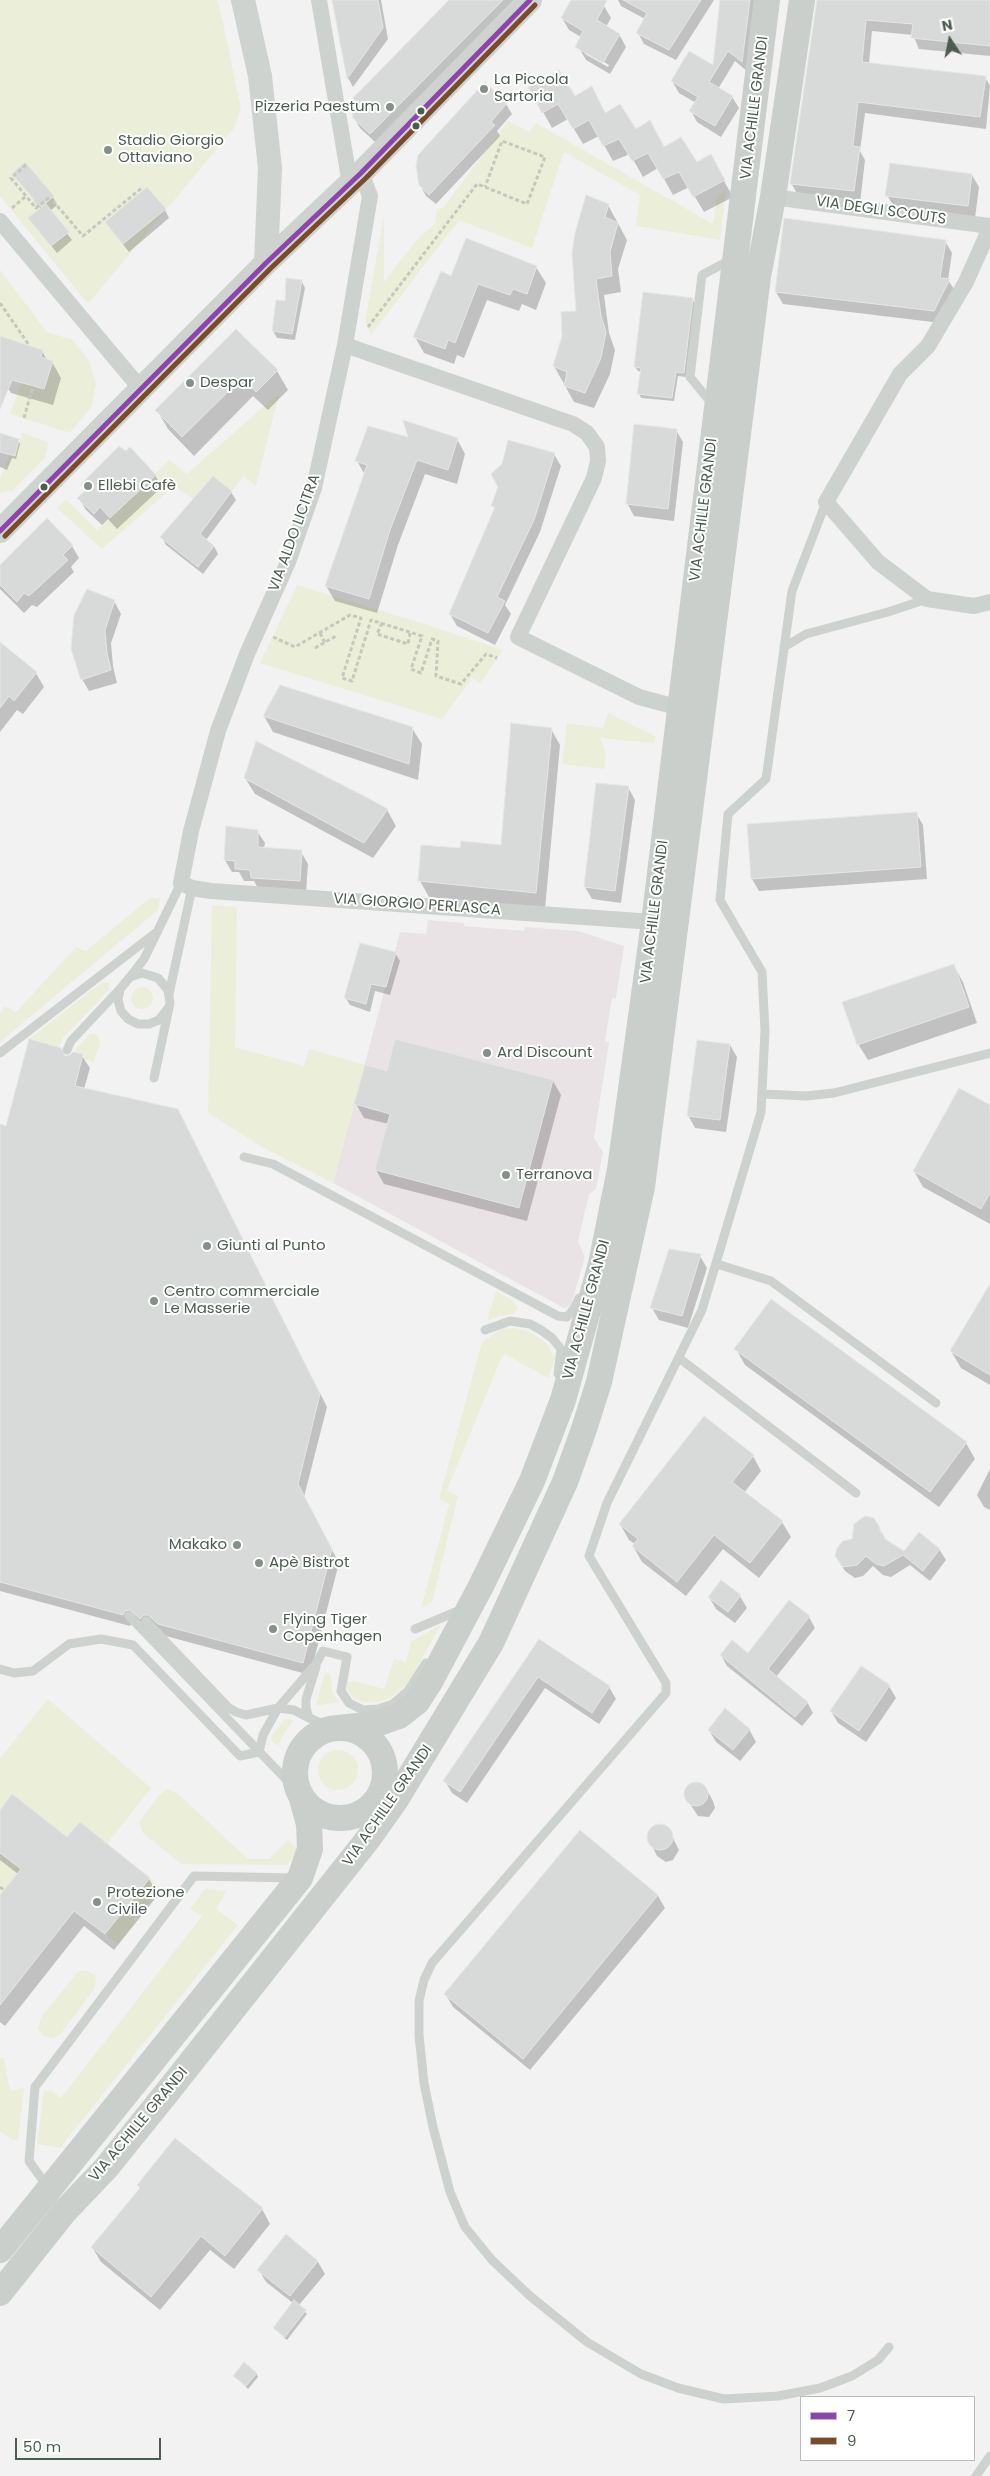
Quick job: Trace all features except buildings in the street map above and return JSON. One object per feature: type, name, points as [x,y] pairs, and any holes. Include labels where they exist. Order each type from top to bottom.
[{"type":"main road","name":"VIA ACHILLE GRANDI","points":[[327,1725],[376,1724],[399,1716],[417,1702],[463,1621],[517,1515],[532,1481],[563,1400],[601,1264],[606,1214],[622,1159],[654,922],[767,0]]},
{"type":"main road","name":"VIA ACHILLE GRANDI","points":[[65,2211],[106,2168],[368,1839],[422,1759],[491,1643],[565,1482],[599,1382],[642,1187],[758,277],[773,197],[802,0]]},
{"type":"main road","name":"VIA ACHILLE GRANDI","points":[[0,2293],[65,2211],[106,2150],[273,1941],[358,1830],[371,1805],[394,1782],[471,1654],[488,1622],[543,1503],[608,1340]]},
{"type":"main road","points":[[327,1725],[353,1730],[367,1736],[380,1754],[385,1776],[381,1790],[371,1805],[357,1814],[332,1817],[319,1813],[309,1806],[301,1795],[295,1775],[299,1754],[312,1737],[327,1725]]},
{"type":"main road","name":"VIA ACHILLE GRANDI","points":[[0,2250],[300,1878],[310,1849],[308,1824],[301,1795]]},
{"type":"street","points":[[243,0],[260,76],[270,168],[266,263]]},
{"type":"street","name":"VIA ALDO LICITRA","points":[[187,885],[191,831],[218,731],[247,654],[288,562],[314,488],[345,345],[370,196],[356,179],[319,0]]},
{"type":"street","points":[[0,531],[266,263],[356,179],[530,0]]},
{"type":"street","name":"VIA DEGLI SCOUTS","points":[[773,197],[990,227]]},
{"type":"street","points":[[0,221],[141,389]]},
{"type":"street","points":[[990,227],[962,290],[928,346],[900,374],[826,502],[878,562],[927,599],[974,606],[990,602]]},
{"type":"street","points":[[345,345],[573,424],[587,433],[597,447],[598,461],[594,478],[518,637],[639,697],[680,708]]},
{"type":"street","name":"VIA GIORGIO PERLASCA","points":[[187,885],[654,922]]},
{"type":"lane","points":[[826,502],[792,591],[766,779],[728,814],[720,900],[762,972],[765,1031],[761,1112],[702,1310],[607,1503],[590,1556],[666,1683],[666,1693],[432,1963],[424,1980],[419,2001],[419,2034],[424,2083],[433,2127],[450,2192],[465,2227],[492,2260],[530,2296],[587,2342],[641,2374],[678,2388],[724,2399],[778,2396],[820,2388],[852,2376],[878,2360],[889,2347]]},
{"type":"lane","points":[[784,647],[806,634],[888,612],[927,599]]},
{"type":"lane","points":[[67,1050],[70,1041],[120,989],[144,960],[158,931],[187,885]]},
{"type":"lane","points":[[154,1078],[168,1007],[187,885]]},
{"type":"lane","points":[[0,1053],[158,931]]},
{"type":"lane","points":[[130,977],[142,973],[154,975],[164,983],[169,994]]},
{"type":"lane","points":[[120,989],[118,1000],[120,1011],[128,1019],[138,1024],[149,1024],[159,1020],[168,1007]]},
{"type":"lane","points":[[762,1094],[806,1096],[834,1093],[990,1053]]},
{"type":"lane","points":[[244,1156],[273,1164],[558,1316],[567,1317],[575,1307],[584,1287]]},
{"type":"lane","points":[[717,1264],[771,1281],[936,1403]]},
{"type":"lane","points":[[485,1330],[498,1323],[520,1322],[530,1324],[552,1338],[561,1350],[555,1387]]},
{"type":"lane","points":[[679,1358],[856,1493]]},
{"type":"lane","points":[[532,1481],[537,1438]]},
{"type":"lane","points":[[492,1540],[517,1515]]},
{"type":"lane","points":[[448,1627],[458,1611],[470,1584]]},
{"type":"lane","points":[[415,1629],[458,1611]]},
{"type":"lane","points":[[129,1616],[301,1795]]},
{"type":"lane","points":[[146,1621],[229,1708],[246,1715],[278,1708],[294,1710],[327,1725]]},
{"type":"lane","points":[[0,1669],[14,1673],[33,1671],[69,1644],[101,1639],[132,1645],[240,1756],[258,1752]]},
{"type":"lane","points":[[327,1725],[306,1699],[316,1664],[323,1651],[347,1657],[341,1691],[350,1703],[363,1710],[378,1709],[392,1704],[408,1691],[433,1651]]},
{"type":"lane","points":[[258,1752],[264,1735],[278,1708],[316,1664]]},
{"type":"lane","points":[[49,2188],[29,2161],[35,2087],[194,1876],[300,1878]]},
{"type":"lane","points":[[976,2476],[990,2456]]},
{"type":"path","points":[[368,327],[477,184],[527,204],[545,157],[502,141],[485,187]]},
{"type":"path","points":[[26,165],[11,178],[36,208],[51,196]]},
{"type":"path","points":[[53,201],[83,236],[143,187]]},
{"type":"path","points":[[0,303],[29,346]]},
{"type":"path","points":[[24,418],[33,386]]},
{"type":"path","points":[[272,637],[295,647],[350,615],[361,618],[342,678],[352,681],[371,620],[422,636],[411,669],[421,673],[432,639],[438,641],[436,676],[461,684],[486,654],[497,658]]},
{"type":"path","points":[[382,623],[378,634],[408,644],[410,633]]},
{"type":"path","points":[[320,633],[325,643]]},
{"type":"path","points":[[315,648],[336,636]]},
{"type":"path","points":[[0,1887],[4,1890]]},
{"type":"path","points":[[124,1910],[137,1920]]},
{"type":"shaded area","name":"Ard Discount","points":[[428,920],[464,923],[464,926],[524,931],[525,927],[578,931],[624,946],[616,998],[612,998],[605,1041],[609,1042],[594,1138],[603,1152],[596,1189],[589,1194],[578,1242],[585,1257],[571,1305],[564,1308],[333,1183],[400,932],[426,934]]},
{"type":"green space","name":"Stadio Giorgio Ottaviano","points":[[0,0],[217,0],[219,4],[241,109],[234,128],[88,304],[0,196]]},
{"type":"green space","points":[[508,121],[529,132],[536,123],[713,224],[717,196],[726,191],[720,240],[636,226],[640,195],[564,152],[532,248],[459,220],[371,335],[365,322],[384,215],[384,282],[418,238],[435,224],[437,209],[443,208]]},
{"type":"green space","points":[[0,270],[47,332],[73,340],[90,363],[96,385],[91,408],[70,433],[10,414],[21,383],[44,389],[52,361],[41,357],[43,350],[0,336]]},
{"type":"green space","points":[[279,393],[256,486],[243,476],[232,491],[213,476],[193,499],[174,486],[102,549],[57,508],[66,499],[97,530],[169,460],[187,474]]},
{"type":"green space","points":[[22,433],[48,442],[45,458],[13,490],[0,493],[0,478],[10,455],[15,455]]},
{"type":"green space","points":[[297,585],[503,650],[480,683],[472,678],[442,719],[260,663]]},
{"type":"green space","points":[[608,713],[655,736],[654,743],[600,738],[606,754],[604,769],[562,764],[567,723],[603,728]]},
{"type":"green space","points":[[150,898],[160,898],[158,910],[0,1042],[0,1014],[4,1006],[16,1012],[76,947],[86,951]]},
{"type":"green space","points":[[212,905],[237,907],[235,1047],[304,1066],[309,1049],[365,1065],[333,1183],[264,1148],[208,1113]]},
{"type":"green space","points":[[102,982],[110,982],[109,990],[64,1037],[58,1048],[29,1039]]},
{"type":"green space","points":[[138,987],[146,987],[153,994],[153,1002],[146,1009],[138,1009],[131,1002],[131,994]]},
{"type":"green space","points":[[90,1034],[97,1034],[100,1043],[94,1062],[82,1059],[83,1054],[73,1052]]},
{"type":"green space","points":[[496,1291],[512,1300],[518,1307],[514,1314],[498,1316],[487,1321]]},
{"type":"green space","points":[[502,1329],[525,1330],[538,1337],[548,1345],[555,1359],[548,1378],[505,1354],[500,1361],[447,1490],[458,1496],[432,1602],[421,1608],[449,1504],[439,1499],[482,1342]]},
{"type":"green space","points":[[441,1624],[411,1679],[402,1689],[390,1698],[378,1702],[364,1702],[353,1698],[347,1689],[347,1682],[354,1681],[384,1689],[394,1659],[406,1662],[411,1642]]},
{"type":"green space","points":[[325,1672],[330,1674],[332,1692],[339,1702],[316,1706]]},
{"type":"green space","points":[[48,1699],[151,1788],[107,1844],[67,1837],[0,1810],[0,1758]]},
{"type":"green space","points":[[285,1719],[294,1720],[284,1733],[278,1746],[271,1741],[273,1734]]},
{"type":"green space","points":[[338,1750],[352,1756],[358,1770],[352,1784],[338,1790],[324,1784],[318,1770],[324,1756]]},
{"type":"green space","points":[[168,1789],[177,1793],[248,1859],[269,1859],[288,1840],[299,1850],[286,1865],[181,1864],[142,1832],[139,1822],[160,1794]]},
{"type":"green space","points":[[0,1853],[38,1882],[4,1890],[0,1895]]},
{"type":"green space","points":[[150,1878],[161,1888],[118,1944],[105,1934]]},
{"type":"green space","points":[[205,1889],[227,1891],[216,1909],[238,1925],[60,2148],[37,2144],[44,2091],[51,2091],[61,2098],[202,1916],[190,1909]]},
{"type":"green space","points":[[86,1970],[96,1976],[95,1988],[60,2035],[53,2038],[43,2036],[38,2029],[41,2017],[78,1972]]},
{"type":"green space","points":[[0,2058],[4,2058],[10,2091],[24,2088],[18,2141],[12,2140],[0,2131]]},
{"type":"transit line","name":"7","points":[[0,531],[266,263],[361,173],[530,0]]},
{"type":"transit line","name":"9","points":[[5,536],[271,268],[366,178],[535,5]]},
{"type":"place","name":"La Piccola Sartoria","points":[[484,89]]},
{"type":"place","name":"Pizzeria Paestum","points":[[390,107]]},
{"type":"place","name":"Stadio Giorgio Ottaviano","points":[[108,150]]},
{"type":"place","name":"Despar","points":[[190,383]]},
{"type":"place","name":"Ellebi Cafè","points":[[88,486]]},
{"type":"place","name":"Ard Discount","points":[[487,1053]]},
{"type":"place","name":"Terranova","points":[[506,1175]]},
{"type":"place","name":"Giunti al Punto","points":[[207,1246]]},
{"type":"place","name":"Centro commerciale Le Masserie","points":[[154,1301]]},
{"type":"place","name":"Makako","points":[[237,1545]]},
{"type":"place","name":"Apè Bistrot","points":[[259,1563]]},
{"type":"place","name":"Flying Tiger Copenhagen","points":[[273,1629]]},
{"type":"place","name":"Protezione Civile","points":[[97,1902]]}]
